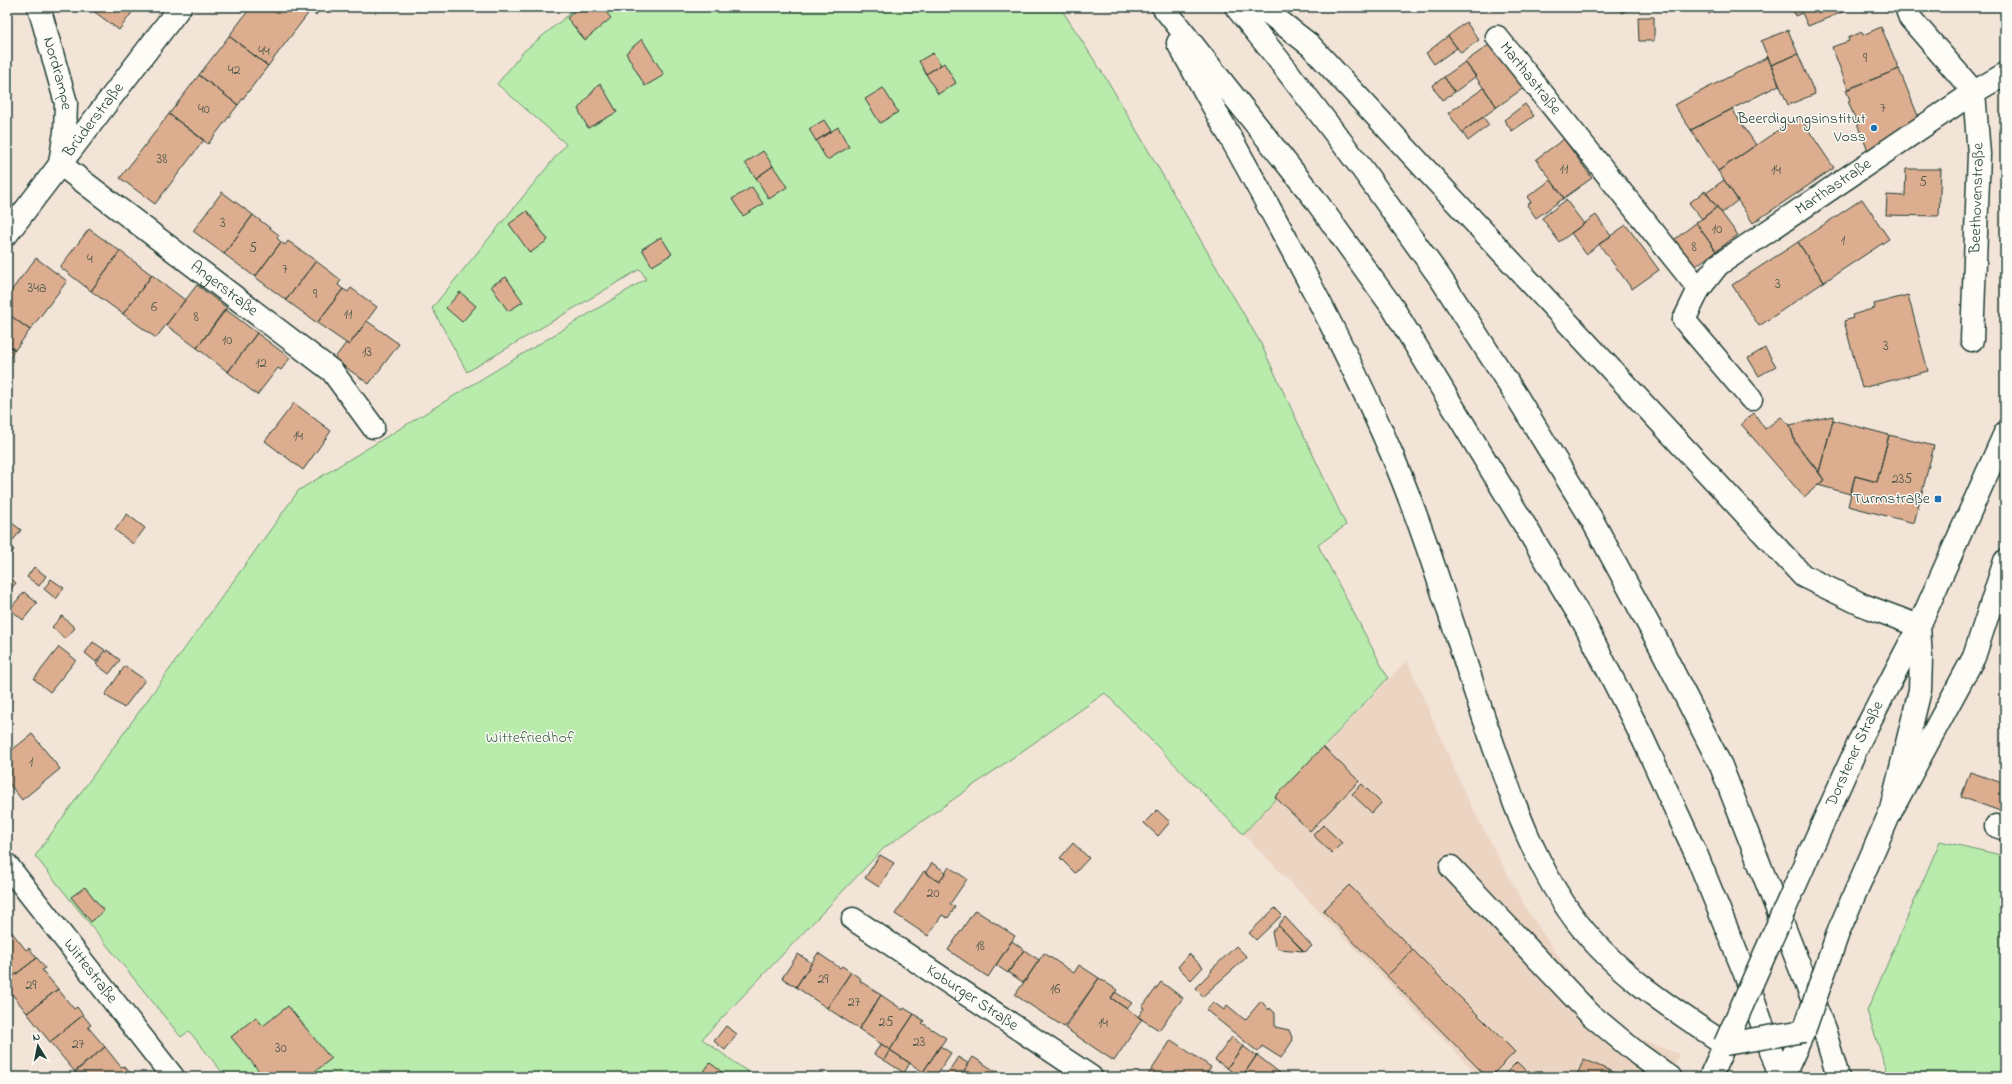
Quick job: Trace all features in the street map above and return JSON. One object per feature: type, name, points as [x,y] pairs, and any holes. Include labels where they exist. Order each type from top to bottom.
[{"type":"main road","name":"Nordrampe","points":[[39,7],[66,103],[65,132],[60,164]]},
{"type":"main road","name":"Brüderstraße","points":[[7,234],[180,7]]},
{"type":"main road","points":[[1158,7],[1330,322],[1370,404],[1406,489],[1496,754],[1528,837],[1552,885],[1579,924],[1622,970],[1668,1006],[1724,1044],[1804,1031]]},
{"type":"main road","points":[[1163,7],[1314,198],[1393,308],[1584,623],[1644,739],[1697,856],[1745,974],[1781,1077]]},
{"type":"main road","points":[[1236,7],[1363,170],[1441,279],[1517,397],[1591,518],[1658,642],[1721,766],[1824,1029],[1838,1077]]},
{"type":"main road","points":[[1261,7],[1310,45],[1803,576],[1863,604],[1919,626],[1922,659],[1920,690],[1890,813]]},
{"type":"main road","points":[[1906,7],[1910,18],[1974,92],[2005,74]]},
{"type":"main road","name":"Marthastraße","points":[[1497,37],[1699,289]]},
{"type":"main road","name":"Marthastraße","points":[[1750,399],[1684,320],[1699,289],[1718,265],[1974,92]]},
{"type":"main road","name":"Beethovenstraße","points":[[1972,340],[1979,154],[1974,92]]},
{"type":"main road","name":"Angerstraße","points":[[60,164],[332,371],[373,427]]},
{"type":"main road","name":"Dorstener Straße","points":[[1710,1077],[1861,738],[1919,626],[2005,433]]},
{"type":"main road","points":[[1781,1077],[1804,1031],[1839,930],[1890,813],[1974,657],[2005,561]]},
{"type":"main road","points":[[1451,867],[1590,1014],[1638,1054],[1670,1077]]},
{"type":"main road","name":"Wittestraße","points":[[8,868],[173,1077]]},
{"type":"main road","name":"Koburger Straße","points":[[853,919],[1091,1077]]},
{"type":"shaded area","points":[[1407,660],[1466,796],[1527,910],[1589,1001],[1630,1035],[1679,1054],[1669,1077],[1480,1077],[1243,834]]},
{"type":"green space","name":"Wittefriedhof","points":[[578,7],[1060,7],[1109,83],[1260,342],[1346,525],[1318,545],[1388,678],[1243,834],[1105,693],[884,848],[702,1039],[755,1077],[226,1077],[189,1031],[181,1037],[35,856],[299,490],[646,279],[640,269],[467,372],[432,308],[566,144],[497,84],[524,51]]},
{"type":"green space","points":[[1940,841],[2005,856],[2005,1077],[1889,1077],[1867,1011]]},
{"type":"building","points":[[88,7],[136,7],[119,30]]},
{"type":"building","points":[[251,7],[305,7],[310,11],[268,66],[229,36]]},
{"type":"building","points":[[305,7],[322,7],[316,15]]},
{"type":"building","points":[[581,7],[602,7],[611,18],[585,40],[567,18]]},
{"type":"building","points":[[1617,7],[1631,7],[1622,13]]},
{"type":"building","points":[[1705,7],[1721,7],[1709,14]]},
{"type":"building","points":[[1792,7],[1855,7],[1808,26],[1802,13],[1795,16]]},
{"type":"building","points":[[1638,17],[1654,17],[1654,41],[1639,41]]},
{"type":"building","points":[[1466,22],[1479,40],[1461,53],[1448,36]]},
{"type":"building","points":[[1881,27],[1899,69],[1848,89],[1832,47],[1849,41],[1848,38],[1862,32],[1863,35]]},
{"type":"building","points":[[1788,30],[1798,54],[1771,65],[1761,41]]},
{"type":"building","points":[[229,36],[268,66],[238,105],[199,75]]},
{"type":"building","points":[[1448,36],[1457,48],[1434,64],[1426,53]]},
{"type":"building","points":[[642,39],[664,75],[645,86],[626,53]]},
{"type":"building","points":[[1493,42],[1525,87],[1497,107],[1465,62]]},
{"type":"building","points":[[933,53],[941,65],[926,74],[919,61]]},
{"type":"building","points":[[1798,54],[1815,94],[1788,105],[1771,65]]},
{"type":"building","points":[[1768,57],[1779,85],[1691,130],[1674,105]]},
{"type":"building","points":[[1465,62],[1476,76],[1455,92],[1444,77]]},
{"type":"building","points":[[944,63],[956,83],[938,94],[926,74]]},
{"type":"building","points":[[1899,69],[1918,116],[1868,151],[1848,101],[1850,100],[1846,90]]},
{"type":"building","points":[[199,75],[238,105],[208,144],[169,114]]},
{"type":"building","points":[[1444,77],[1455,92],[1442,100],[1432,86]]},
{"type":"building","points":[[600,83],[617,112],[588,128],[578,109]]},
{"type":"building","points":[[883,88],[898,112],[880,123],[865,99]]},
{"type":"building","points":[[1484,88],[1497,107],[1462,132],[1448,113]]},
{"type":"building","points":[[1525,104],[1534,116],[1512,131],[1504,120]]},
{"type":"building","points":[[1732,109],[1756,145],[1718,171],[1691,130]]},
{"type":"building","points":[[169,114],[204,140],[155,204],[120,178]]},
{"type":"building","points":[[1799,116],[1834,168],[1753,223],[1718,171]]},
{"type":"building","points":[[1483,117],[1489,125],[1468,141],[1462,132]]},
{"type":"building","points":[[824,120],[831,131],[816,141],[809,129]]},
{"type":"building","points":[[838,127],[849,147],[827,160],[816,141]]},
{"type":"building","points":[[1564,139],[1592,178],[1564,198],[1536,159]]},
{"type":"building","points":[[763,151],[773,166],[756,178],[745,163]]},
{"type":"building","points":[[773,166],[787,187],[769,199],[756,178]]},
{"type":"building","points":[[1906,169],[1941,169],[1939,216],[1886,215],[1887,195],[1905,196]]},
{"type":"building","points":[[1551,180],[1564,198],[1536,218],[1527,205],[1531,202],[1527,197]]},
{"type":"building","points":[[1724,180],[1738,200],[1722,213],[1706,193]]},
{"type":"building","points":[[752,187],[763,204],[743,216],[732,199]]},
{"type":"building","points":[[1705,191],[1717,207],[1702,219],[1689,203]]},
{"type":"building","points":[[222,192],[253,215],[224,254],[193,231]]},
{"type":"building","points":[[1862,199],[1889,239],[1824,282],[1798,242]]},
{"type":"building","points":[[1566,200],[1584,224],[1559,242],[1542,218]]},
{"type":"building","points":[[1717,207],[1738,235],[1716,251],[1696,223]]},
{"type":"building","points":[[527,211],[548,240],[530,253],[509,224]]},
{"type":"building","points":[[253,215],[279,235],[277,238],[281,242],[255,277],[224,254]]},
{"type":"building","points":[[1596,215],[1611,236],[1586,254],[1571,233]]},
{"type":"building","points":[[1696,223],[1716,251],[1692,269],[1671,242]]},
{"type":"building","points":[[1626,225],[1659,270],[1632,289],[1599,244]]},
{"type":"building","points":[[89,229],[120,251],[91,291],[60,267]]},
{"type":"building","points":[[661,237],[672,254],[652,266],[642,249]]},
{"type":"building","points":[[288,241],[316,261],[286,300],[255,277],[281,242],[285,245]]},
{"type":"building","points":[[1798,242],[1824,282],[1759,326],[1732,285]]},
{"type":"building","points":[[120,251],[152,275],[123,314],[91,291]]},
{"type":"building","points":[[36,258],[67,281],[30,330],[7,313],[7,296]]},
{"type":"building","points":[[316,261],[341,280],[338,285],[343,289],[317,323],[286,300]]},
{"type":"building","points":[[152,275],[185,300],[156,338],[123,314]]},
{"type":"building","points":[[506,277],[523,302],[508,311],[491,286]]},
{"type":"building","points":[[197,285],[227,308],[197,348],[166,325]]},
{"type":"building","points":[[351,288],[377,307],[349,345],[317,323],[343,289],[348,292]]},
{"type":"building","points":[[460,292],[476,306],[462,322],[446,308]]},
{"type":"building","points":[[1908,295],[1928,371],[1862,388],[1844,321],[1853,318],[1852,315],[1875,308],[1874,304]]},
{"type":"building","points":[[225,309],[257,333],[228,372],[197,348]]},
{"type":"building","points":[[7,313],[30,330],[15,350],[7,345]]},
{"type":"building","points":[[367,321],[399,344],[369,384],[334,359],[346,343],[349,345]]},
{"type":"building","points":[[257,333],[290,358],[281,370],[278,368],[257,395],[228,372]]},
{"type":"building","points":[[7,345],[15,350],[7,360]]},
{"type":"building","points":[[1765,348],[1776,366],[1759,376],[1748,358]]},
{"type":"building","points":[[294,403],[331,431],[303,470],[265,441]]},
{"type":"building","points":[[1754,413],[1765,429],[1781,417],[1790,425],[1795,442],[1824,480],[1804,497],[1741,424]]},
{"type":"building","points":[[1833,416],[1819,472],[1795,442],[1790,425]]},
{"type":"building","points":[[1833,420],[1889,435],[1877,482],[1855,476],[1850,494],[1818,485],[1824,480],[1819,472]]},
{"type":"building","points":[[1889,435],[1934,446],[1914,523],[1848,506],[1855,476],[1877,482]]},
{"type":"building","points":[[127,514],[145,528],[133,544],[115,530]]},
{"type":"building","points":[[7,519],[21,530],[11,543],[7,540]]},
{"type":"building","points":[[7,544],[14,550],[7,559]]},
{"type":"building","points":[[34,567],[46,576],[39,586],[27,577]]},
{"type":"building","points":[[7,576],[16,583],[9,591],[7,590]]},
{"type":"building","points":[[51,579],[64,588],[56,599],[44,589]]},
{"type":"building","points":[[24,592],[37,603],[23,620],[10,609]]},
{"type":"building","points":[[62,616],[75,628],[65,639],[52,627]]},
{"type":"building","points":[[93,642],[105,650],[96,662],[85,653]]},
{"type":"building","points":[[59,647],[76,660],[50,692],[34,679]]},
{"type":"building","points":[[107,650],[120,660],[109,674],[96,664]]},
{"type":"building","points":[[125,666],[145,680],[124,708],[105,695]]},
{"type":"building","points":[[32,734],[60,769],[22,800],[7,781],[7,754]]},
{"type":"building","points":[[1323,747],[1359,781],[1310,831],[1275,797]]},
{"type":"building","points":[[1970,772],[2005,784],[2005,806],[2003,812],[1961,797]]},
{"type":"building","points":[[1362,784],[1381,803],[1372,813],[1352,794]]},
{"type":"building","points":[[1157,810],[1170,822],[1158,836],[1144,823]]},
{"type":"building","points":[[1323,825],[1342,843],[1332,853],[1313,835]]},
{"type":"building","points":[[1073,843],[1089,858],[1075,873],[1060,858]]},
{"type":"building","points":[[880,855],[894,863],[879,887],[865,878]]},
{"type":"building","points":[[932,863],[946,872],[939,882],[925,873]]},
{"type":"building","points":[[949,867],[967,879],[950,904],[955,907],[948,918],[942,915],[928,936],[895,914],[924,871],[939,882]]},
{"type":"building","points":[[1349,885],[1413,950],[1387,976],[1323,911]]},
{"type":"building","points":[[85,887],[104,911],[91,922],[71,897]]},
{"type":"building","points":[[1275,908],[1282,915],[1256,940],[1249,933]]},
{"type":"building","points":[[975,910],[1015,936],[988,977],[948,950]]},
{"type":"building","points":[[1285,917],[1312,946],[1305,952],[1278,925]]},
{"type":"building","points":[[1279,926],[1303,951],[1279,949],[1275,945],[1272,932]]},
{"type":"building","points":[[10,930],[26,950],[29,948],[37,958],[7,981],[7,932]]},
{"type":"building","points":[[1012,941],[1024,950],[1008,973],[996,965]]},
{"type":"building","points":[[1236,946],[1247,957],[1203,996],[1195,988]]},
{"type":"building","points":[[1024,950],[1039,960],[1024,983],[1008,972]]},
{"type":"building","points":[[1413,950],[1515,1052],[1490,1077],[1487,1077],[1387,976]]},
{"type":"building","points":[[818,953],[840,968],[842,966],[851,972],[827,1008],[796,987]]},
{"type":"building","points":[[1044,953],[1074,973],[1079,965],[1099,978],[1064,1027],[1015,995]]},
{"type":"building","points":[[798,954],[812,963],[796,987],[782,978]]},
{"type":"building","points":[[1189,954],[1203,967],[1191,980],[1178,967]]},
{"type":"building","points":[[37,958],[45,968],[42,970],[58,989],[27,1013],[7,988],[7,981]]},
{"type":"building","points":[[851,972],[861,979],[860,981],[881,995],[859,1029],[827,1008]]},
{"type":"building","points":[[1099,978],[1117,990],[1111,998],[1142,1019],[1114,1061],[1065,1028]]},
{"type":"building","points":[[1161,982],[1183,998],[1159,1030],[1138,1017],[1144,1008],[1142,1007]]},
{"type":"building","points":[[58,989],[74,1009],[77,1007],[83,1015],[50,1042],[27,1013]]},
{"type":"building","points":[[1115,992],[1132,1003],[1127,1009],[1111,998]]},
{"type":"building","points":[[881,995],[903,1010],[904,1008],[914,1014],[890,1050],[859,1029]]},
{"type":"building","points":[[1261,1001],[1269,1010],[1270,1008],[1275,1013],[1275,1027],[1289,1030],[1293,1040],[1281,1058],[1262,1046],[1258,1052],[1206,1010],[1213,1002],[1224,1010],[1227,1005],[1245,1020]]},
{"type":"building","points":[[288,1006],[331,1059],[308,1077],[264,1077],[231,1037],[256,1017],[263,1026]]},
{"type":"building","points":[[914,1014],[924,1021],[922,1023],[946,1038],[923,1072],[890,1050]]},
{"type":"building","points":[[83,1015],[91,1025],[88,1027],[105,1047],[75,1072],[50,1042]]},
{"type":"building","points":[[726,1026],[737,1034],[725,1050],[714,1041]]},
{"type":"building","points":[[1232,1037],[1243,1046],[1227,1068],[1215,1060]]},
{"type":"building","points":[[1171,1040],[1211,1067],[1204,1077],[1147,1077]]},
{"type":"building","points":[[881,1044],[890,1050],[884,1060],[874,1054]]},
{"type":"building","points":[[940,1046],[951,1053],[935,1077],[931,1077],[923,1072]]},
{"type":"building","points":[[1243,1046],[1256,1056],[1242,1077],[1239,1077],[1227,1068]]},
{"type":"building","points":[[105,1047],[121,1067],[124,1066],[131,1074],[128,1077],[79,1077],[74,1072]]},
{"type":"building","points":[[890,1050],[910,1063],[904,1073],[884,1060]]},
{"type":"building","points":[[1257,1055],[1285,1077],[1242,1077]]},
{"type":"building","points":[[958,1057],[969,1064],[960,1077],[945,1077]]},
{"type":"building","points":[[973,1057],[995,1071],[996,1070],[1005,1076],[960,1077]]},
{"type":"building","points":[[1584,1059],[1619,1075],[1618,1077],[1576,1077]]},
{"type":"building","points":[[1517,1062],[1532,1077],[1502,1077]]},
{"type":"building","points":[[710,1063],[726,1075],[725,1077],[700,1077]]},
{"type":"place","name":"Beerdigungsinstitut Voss","points":[[1874,128]]},
{"type":"place","name":"Turmstraße","points":[[1938,499]]}]
